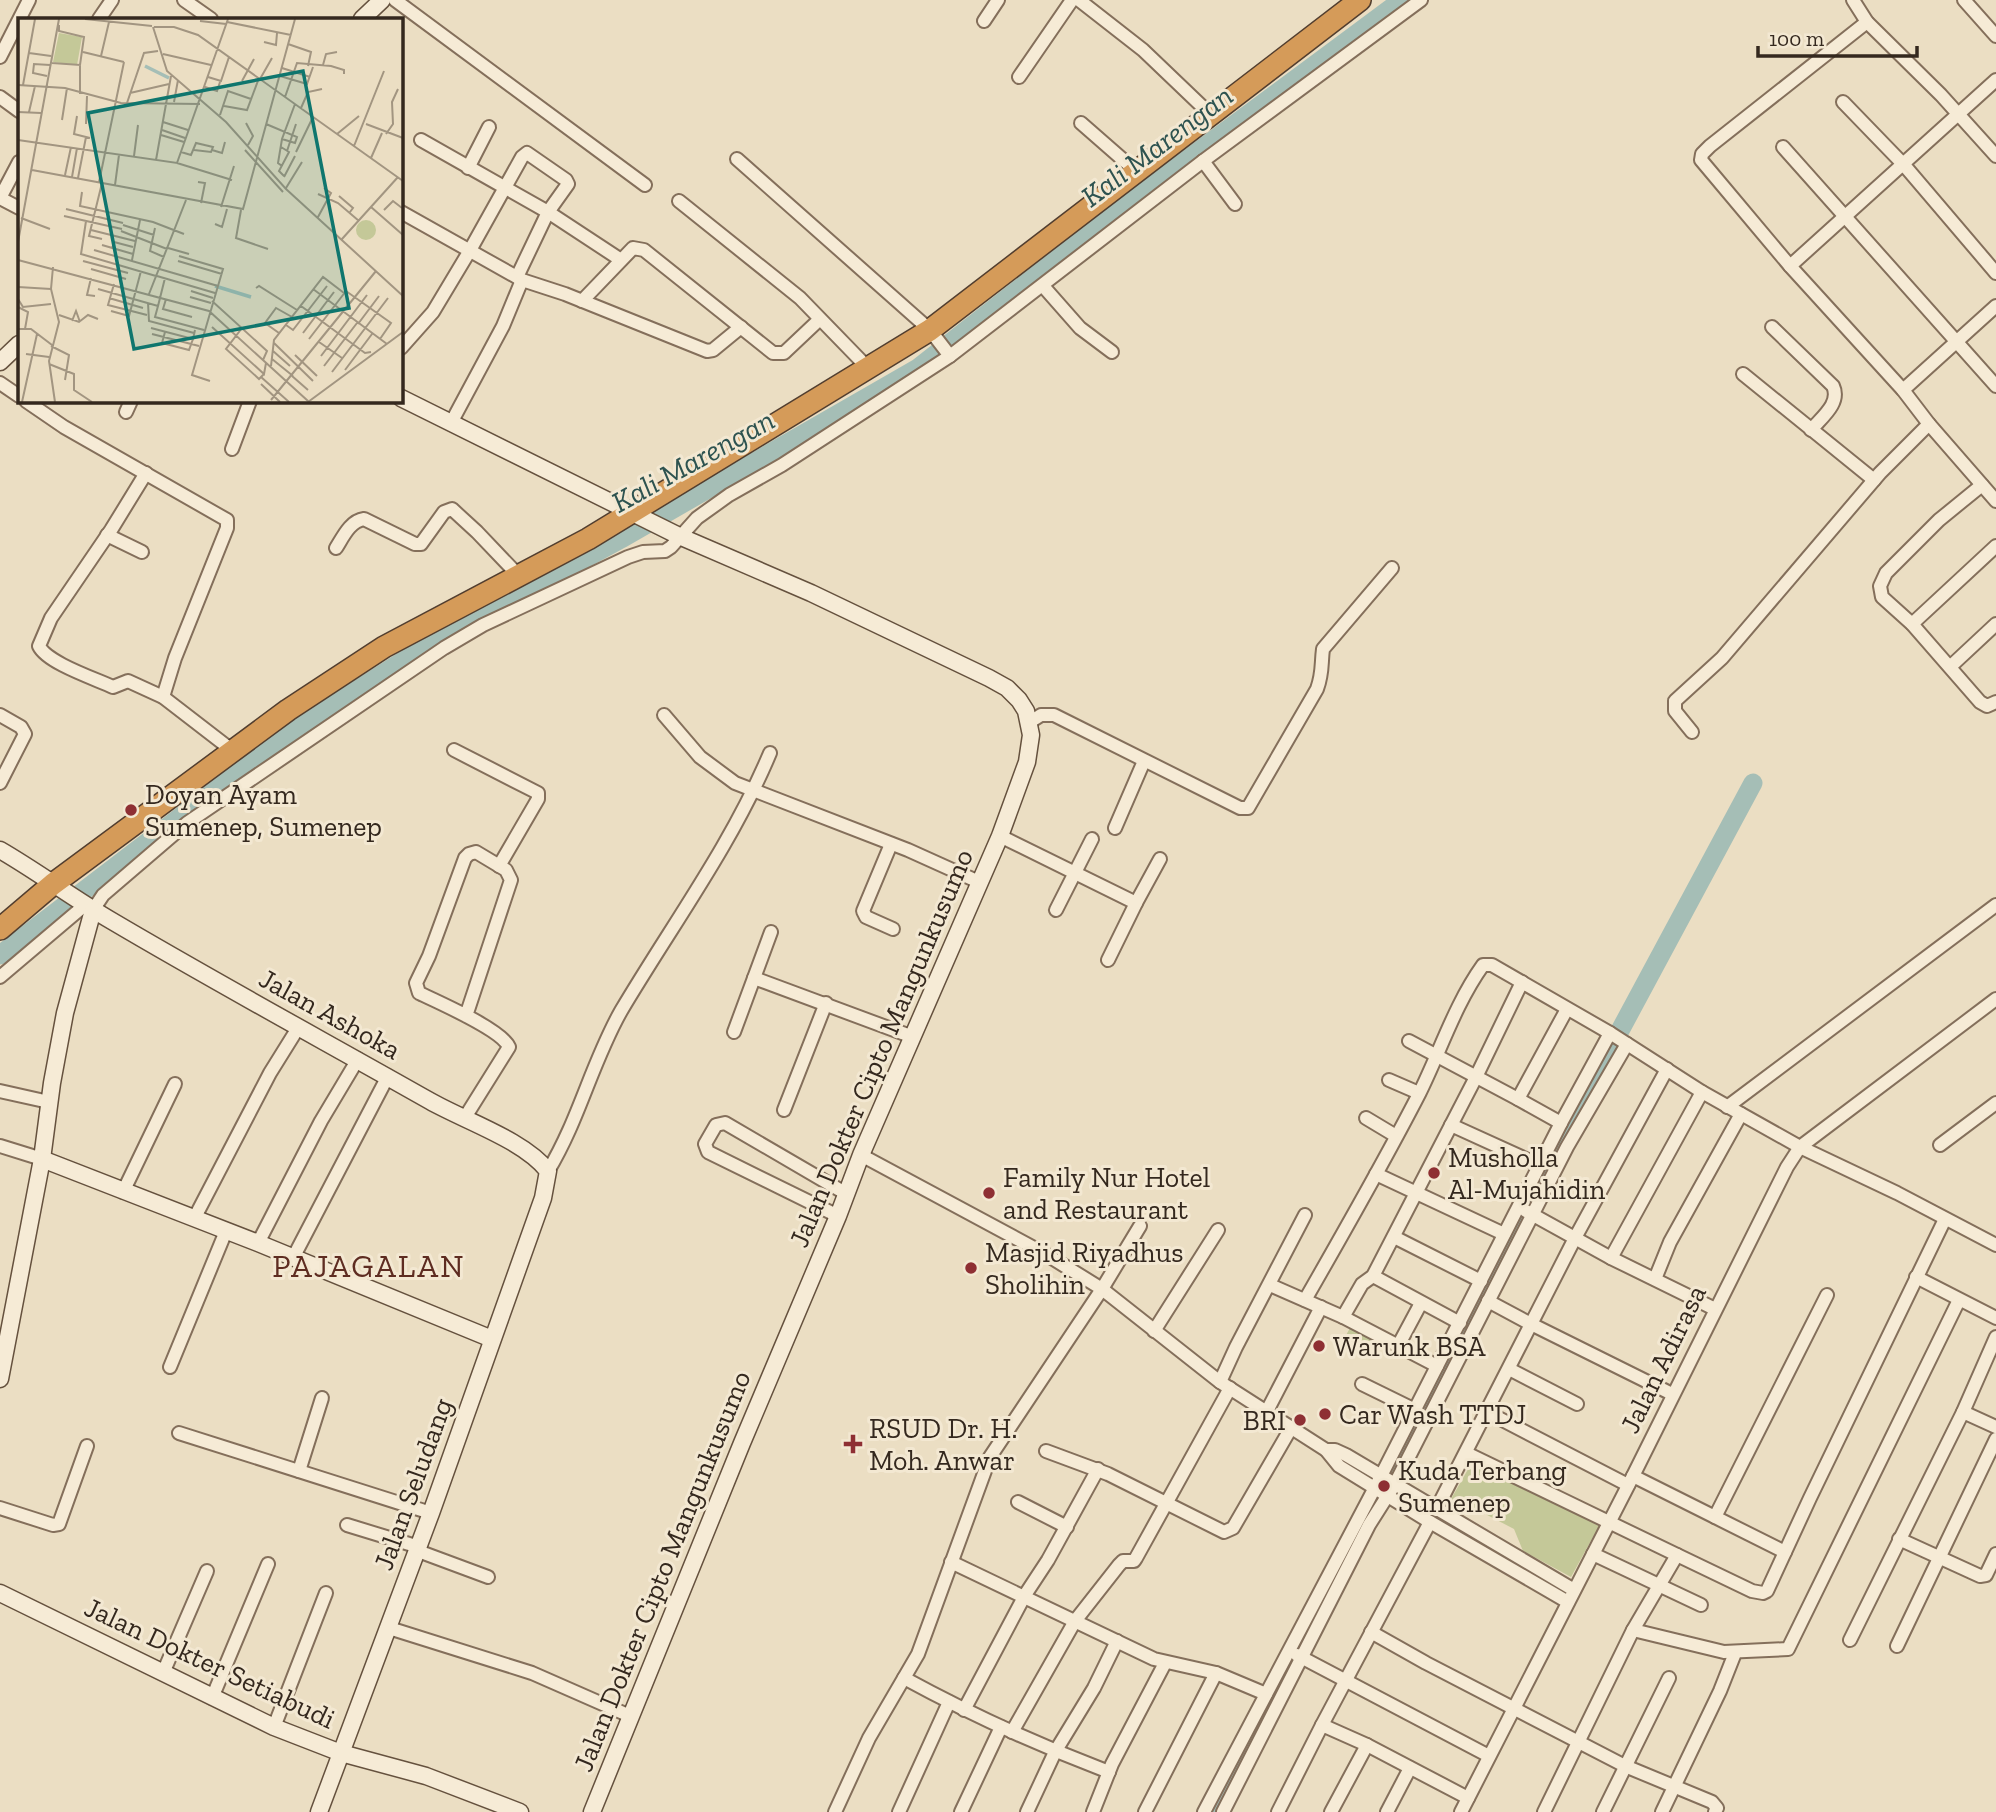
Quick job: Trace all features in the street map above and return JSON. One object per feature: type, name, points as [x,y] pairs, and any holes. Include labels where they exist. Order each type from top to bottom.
[{"type":"highway","points":[[0,929],[58,888],[288,710],[384,647],[639,516],[868,368],[941,344],[1137,172],[1360,0]]},
{"type":"street","points":[[20,18],[29,0]]},
{"type":"street","points":[[100,18],[112,0]]},
{"type":"street","points":[[184,0],[210,18]]},
{"type":"street","points":[[363,18],[382,0]]},
{"type":"street","points":[[395,0],[645,185]]},
{"type":"street","points":[[984,20],[998,0]]},
{"type":"street","points":[[1019,77],[1072,0]]},
{"type":"street","points":[[1079,0],[1143,50],[1211,115]]},
{"type":"street","points":[[0,977],[89,907],[187,823],[444,648],[483,625],[628,557],[643,552],[665,551],[671,547],[676,534],[697,518],[729,495],[782,465],[941,344],[1042,286],[1421,0]]},
{"type":"street","points":[[1853,0],[1867,22],[1941,94],[1996,156]]},
{"type":"street","points":[[1964,0],[1996,36]]},
{"type":"street","points":[[0,57],[18,22]]},
{"type":"street","points":[[1867,22],[1701,156],[1704,165],[1790,266],[1903,390],[1996,501]]},
{"type":"street","points":[[1790,266],[1904,166],[1996,80]]},
{"type":"street","points":[[0,97],[18,110]]},
{"type":"street","points":[[1843,102],[1904,166],[1996,273]]},
{"type":"street","points":[[1082,123],[1137,172]]},
{"type":"street","points":[[468,168],[489,127]]},
{"type":"street","points":[[421,140],[548,212],[621,260]]},
{"type":"street","points":[[1783,146],[1996,386]]},
{"type":"street","points":[[402,347],[433,312],[524,154],[530,155],[567,182],[548,212],[503,327],[451,423]]},
{"type":"street","points":[[737,159],[941,344]]},
{"type":"street","points":[[1203,162],[1235,204]]},
{"type":"street","points":[[18,164],[0,198],[18,207]]},
{"type":"street","points":[[679,201],[800,298],[868,368]]},
{"type":"street","points":[[402,213],[520,279],[707,351],[713,350],[741,327]]},
{"type":"street","points":[[582,301],[633,248],[641,248],[779,355],[820,319]]},
{"type":"street","points":[[1042,286],[1080,328],[1112,352]]},
{"type":"street","points":[[1903,390],[1996,306]]},
{"type":"street","points":[[1772,327],[1836,392],[1834,402],[1811,430]]},
{"type":"street","points":[[0,362],[18,345]]},
{"type":"street","points":[[1743,374],[1874,480]]},
{"type":"street","points":[[0,383],[18,395]]},
{"type":"street","points":[[402,398],[676,534],[811,593],[989,678],[1007,688],[1019,700],[1030,722],[1041,715],[1054,715],[1240,808],[1248,808],[1317,689],[1323,673],[1323,649],[1392,568]]},
{"type":"street","points":[[27,402],[64,427],[223,517],[227,525],[174,658],[163,697]]},
{"type":"street","points":[[232,449],[250,402]]},
{"type":"street","points":[[1692,732],[1675,711],[1675,701],[1722,658],[1874,480],[1929,424]]},
{"type":"street","points":[[146,473],[51,618],[39,646],[41,651],[63,664],[113,687],[128,681],[163,697],[233,751]]},
{"type":"street","points":[[1982,485],[1939,520],[1882,580],[1880,591],[1882,597],[1912,624],[1951,666],[1980,702],[1987,706],[1996,702]]},
{"type":"street","points":[[335,548],[359,519],[415,544],[421,544],[444,512],[452,509],[519,576]]},
{"type":"street","points":[[107,535],[142,552]]},
{"type":"street","points":[[1912,624],[1996,546]]},
{"type":"street","points":[[1951,666],[1996,624]]},
{"type":"street","points":[[0,715],[21,727],[25,734],[0,783]]},
{"type":"street","points":[[664,715],[699,757],[735,783],[891,844],[979,882]]},
{"type":"street","name":"Jalan Dokter Cipto Mangunkusumo","points":[[595,1811],[630,1716],[838,1216],[845,1193],[1000,836],[1027,762],[1030,722]]},
{"type":"street","points":[[454,750],[538,793],[538,799],[499,866]]},
{"type":"street","points":[[548,1171],[561,1149],[620,1013],[715,864],[754,791],[770,753]]},
{"type":"street","points":[[1115,828],[1144,761]]},
{"type":"street","points":[[1000,836],[1136,903]]},
{"type":"street","points":[[1056,910],[1092,839]]},
{"type":"street","points":[[891,844],[863,914],[893,929]]},
{"type":"street","name":"Jalan Ashoka","points":[[0,850],[89,907],[298,1028],[464,1119],[525,1149],[541,1161],[548,1171]]},
{"type":"street","points":[[464,1119],[509,1048],[503,1038],[419,993],[416,983],[429,956],[465,858],[476,852],[499,866],[510,875],[511,880],[466,1016]]},
{"type":"street","points":[[1108,960],[1160,859]]},
{"type":"street","points":[[0,1379],[65,1013],[89,907]]},
{"type":"street","points":[[1727,1107],[1995,907]]},
{"type":"street","points":[[734,1032],[771,932]]},
{"type":"street","points":[[1305,1300],[1376,1174],[1419,1093],[1454,1017],[1483,965],[1492,965],[1522,982],[1617,1038],[1702,1093],[1800,1147],[1897,1193],[1996,1245]]},
{"type":"street","points":[[754,978],[913,1037]]},
{"type":"street","points":[[1343,1317],[1362,1284],[1373,1276],[1394,1237],[1522,982]]},
{"type":"street","name":"Jalan Adirasa","points":[[1461,1812],[1787,1167],[1800,1147],[1996,999]]},
{"type":"street","points":[[784,1110],[826,1003]]},
{"type":"street","points":[[1518,1099],[1567,1009]]},
{"type":"street","points":[[194,1219],[270,1073],[298,1028]]},
{"type":"street","points":[[1223,1812],[1378,1481],[1561,1123],[1617,1038]]},
{"type":"street","points":[[1204,1812],[1266,1693],[1319,1621],[1386,1495],[1395,1484],[1567,1147],[1617,1038]]},
{"type":"street","points":[[1409,1041],[1561,1123]]},
{"type":"street","points":[[258,1243],[321,1121],[358,1059]]},
{"type":"street","points":[[1436,1510],[1575,1238],[1667,1069]]},
{"type":"street","points":[[293,1258],[388,1076]]},
{"type":"street","points":[[1389,1080],[1419,1093]]},
{"type":"street","points":[[122,1192],[176,1084]]},
{"type":"street","points":[[0,1091],[49,1102]]},
{"type":"street","points":[[1611,1258],[1702,1093]]},
{"type":"street","points":[[1940,1145],[1996,1103]]},
{"type":"street","points":[[1655,1279],[1670,1242],[1741,1114]]},
{"type":"street","points":[[1366,1118],[1396,1136]]},
{"type":"street","points":[[838,1216],[708,1152],[705,1143],[716,1125],[725,1123],[845,1193]]},
{"type":"street","points":[[1451,1125],[1539,1165]]},
{"type":"street","points":[[0,1146],[41,1159],[258,1243],[492,1339]]},
{"type":"street","points":[[861,1155],[1047,1255],[1102,1289],[1225,1385],[1326,1450],[1346,1455],[1378,1481],[1386,1495],[1430,1522],[1571,1596]]},
{"type":"street","name":"Jalan Seludang","points":[[319,1812],[431,1513],[543,1198],[548,1171]]},
{"type":"street","points":[[1376,1174],[1504,1234]]},
{"type":"street","points":[[1519,1207],[1611,1258],[1715,1309]]},
{"type":"street","points":[[961,1812],[1007,1730],[1075,1621],[1119,1564],[1123,1561],[1134,1561],[1225,1385],[1236,1347],[1305,1215]]},
{"type":"street","points":[[1466,1452],[1752,1591],[1763,1593],[1767,1591],[1945,1219]]},
{"type":"street","points":[[835,1812],[869,1738],[918,1654],[990,1457],[1102,1289],[1140,1226]]},
{"type":"street","points":[[1154,1331],[1218,1230]]},
{"type":"street","points":[[170,1367],[226,1231]]},
{"type":"street","points":[[1394,1237],[1481,1281]]},
{"type":"street","points":[[1373,1276],[1460,1323]]},
{"type":"street","points":[[1916,1277],[1996,1318]]},
{"type":"street","points":[[1270,1285],[1343,1317],[1437,1366]]},
{"type":"street","points":[[1714,1517],[1827,1295]]},
{"type":"street","points":[[1633,1630],[1735,1653],[1786,1651],[1790,1647],[1959,1300]]},
{"type":"street","points":[[1488,1301],[1672,1394]]},
{"type":"street","points":[[1398,1346],[1421,1303]]},
{"type":"street","points":[[1267,1411],[1321,1307]]},
{"type":"street","points":[[1850,1640],[1963,1412],[1996,1337]]},
{"type":"street","points":[[1509,1368],[1577,1404]]},
{"type":"street","points":[[1362,1384],[1415,1410]]},
{"type":"street","points":[[299,1471],[322,1398]]},
{"type":"street","points":[[1487,1412],[1785,1552]]},
{"type":"street","points":[[1963,1412],[1996,1427]]},
{"type":"street","points":[[1046,1451],[1098,1469],[1219,1532],[1229,1531],[1291,1428]]},
{"type":"street","points":[[179,1433],[431,1513]]},
{"type":"street","points":[[1897,1646],[1996,1439]]},
{"type":"street","points":[[0,1508],[53,1525],[59,1524],[87,1446]]},
{"type":"street","points":[[964,1710],[1098,1469]]},
{"type":"street","points":[[1378,1481],[1395,1484],[1571,1596]]},
{"type":"street","points":[[1018,1502],[1068,1527]]},
{"type":"street","points":[[1278,1812],[1430,1522]]},
{"type":"street","points":[[347,1525],[488,1577]]},
{"type":"street","points":[[1899,1539],[1980,1576],[1986,1575],[1996,1554]]},
{"type":"street","points":[[1593,1554],[1701,1605]]},
{"type":"street","points":[[1544,1812],[1633,1630],[1677,1555]]},
{"type":"street","points":[[951,1562],[1026,1595],[1165,1663],[1216,1673],[1266,1693]]},
{"type":"street","points":[[212,1698],[268,1564]]},
{"type":"street","points":[[163,1673],[207,1571]]},
{"type":"street","points":[[274,1727],[326,1592]]},
{"type":"street","name":"Jalan Dokter Setiabudi","points":[[0,1593],[274,1727],[341,1753],[426,1776],[520,1812]]},
{"type":"street","points":[[389,1628],[533,1673],[630,1716]]},
{"type":"street","points":[[1371,1632],[1625,1766],[1715,1804],[1716,1812]]},
{"type":"street","points":[[1027,1812],[1055,1752],[1094,1688],[1117,1641]]},
{"type":"street","points":[[1662,1812],[1720,1691],[1735,1653]]},
{"type":"street","points":[[1296,1655],[1489,1756]]},
{"type":"street","points":[[1093,1812],[1109,1772],[1165,1663]]},
{"type":"street","points":[[1145,1812],[1216,1673]]},
{"type":"street","points":[[904,1678],[1007,1730],[1109,1772]]},
{"type":"street","points":[[1603,1812],[1669,1678]]},
{"type":"street","points":[[899,1812],[949,1702]]},
{"type":"street","points":[[1322,1725],[1367,1745],[1468,1798]]},
{"type":"street","points":[[1332,1812],[1367,1745]]},
{"type":"street","points":[[1387,1812],[1410,1768]]},
{"type":"green space","points":[[1351,1326],[1374,1338],[1366,1353],[1343,1341]]},
{"type":"green space","points":[[1471,1464],[1534,1492],[1599,1526],[1571,1577],[1523,1551],[1514,1529],[1466,1504],[1457,1512],[1447,1506]]},
{"type":"waterway","name":"Kali Marengan","points":[[0,955],[295,729],[436,640],[621,539],[918,368],[1126,205],[1402,0]]},
{"type":"waterway","points":[[1391,1475],[1529,1200],[1753,783]]},
{"type":"waterway","points":[[1362,1529],[1378,1497]]},
{"type":"waterway","points":[[1213,1812],[1281,1686]]},
{"type":"place","name":"Doyan Ayam Sumenep, Sumenep","points":[[131,810]]},
{"type":"place","name":"Musholla Al-Mujahidin","points":[[1434,1173]]},
{"type":"place","name":"Family Nur Hotel and Restaurant","points":[[989,1193]]},
{"type":"place","name":"Masjid Riyadhus Sholihin","points":[[971,1268]]},
{"type":"place","name":"Warunk BSA","points":[[1319,1346]]},
{"type":"place","name":"Car Wash TTDJ","points":[[1325,1414]]},
{"type":"place","name":"BRI","points":[[1300,1420]]},
{"type":"place","name":"RSUD Dr. H. Moh. Anwar","points":[[853,1444]]},
{"type":"place","name":"Kuda Terbang Sumenep","points":[[1384,1486]]},
{"type":"district","name":"PAJAGALAN","points":[[369,1266]]}]
